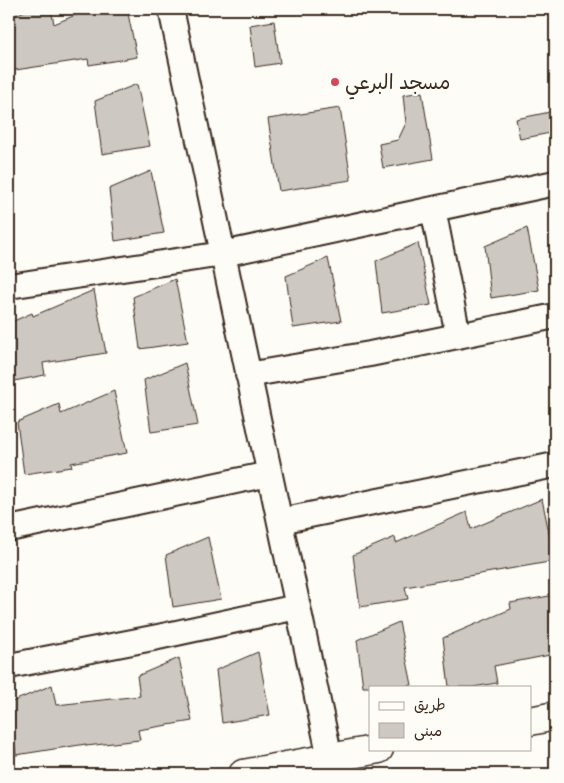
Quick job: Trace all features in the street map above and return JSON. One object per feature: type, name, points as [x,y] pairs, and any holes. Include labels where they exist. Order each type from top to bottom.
[{"type":"street","points":[[171,9],[330,758]]},
{"type":"street","points":[[9,286],[223,254],[555,183]]},
{"type":"street","points":[[433,209],[458,335]]},
{"type":"street","points":[[248,375],[370,354],[555,316]]},
{"type":"street","points":[[280,522],[555,464]]},
{"type":"street","points":[[9,529],[269,474]]},
{"type":"street","points":[[10,659],[158,637],[298,607]]},
{"type":"street","points":[[532,721],[555,716]]},
{"type":"street","points":[[243,774],[374,750]]},
{"type":"building","points":[[29,9],[51,9],[54,24],[90,9],[127,9],[137,57],[89,65],[88,59],[9,71],[9,18]]},
{"type":"building","points":[[274,21],[280,63],[255,67],[250,25]]},
{"type":"building","points":[[137,84],[150,146],[102,154],[95,101]]},
{"type":"building","points":[[422,92],[433,159],[383,168],[379,144],[398,140],[406,123],[403,95]]},
{"type":"building","points":[[340,108],[351,180],[279,191],[268,119]]},
{"type":"building","points":[[555,111],[555,132],[520,139],[516,119]]},
{"type":"building","points":[[151,171],[164,233],[115,241],[109,189]]},
{"type":"building","points":[[527,228],[539,290],[491,298],[485,246]]},
{"type":"building","points":[[418,243],[431,305],[382,313],[376,261]]},
{"type":"building","points":[[328,258],[341,321],[293,328],[286,276]]},
{"type":"building","points":[[175,279],[188,342],[140,349],[133,297]]},
{"type":"building","points":[[94,290],[106,353],[43,363],[45,375],[9,382],[9,323],[32,313],[33,316]]},
{"type":"building","points":[[185,363],[198,425],[151,432],[144,380]]},
{"type":"building","points":[[114,391],[127,453],[71,463],[72,467],[24,474],[17,422],[59,404],[61,414]]},
{"type":"building","points":[[542,499],[555,561],[405,587],[408,599],[360,607],[353,555],[395,537],[396,543],[467,512],[471,529]]},
{"type":"building","points":[[208,537],[221,599],[173,607],[166,555]]},
{"type":"building","points":[[555,595],[555,654],[494,666],[497,683],[479,686],[449,686],[443,638],[511,609],[510,603]]},
{"type":"building","points":[[399,622],[412,685],[363,687],[357,640]]},
{"type":"building","points":[[258,652],[270,715],[222,723],[216,670]]},
{"type":"building","points":[[179,658],[192,721],[138,730],[140,740],[86,746],[86,744],[16,755],[9,703],[52,685],[56,705],[140,696],[137,676]]},
{"type":"place","name":"مسجد البرعي","points":[[335,82]]}]
